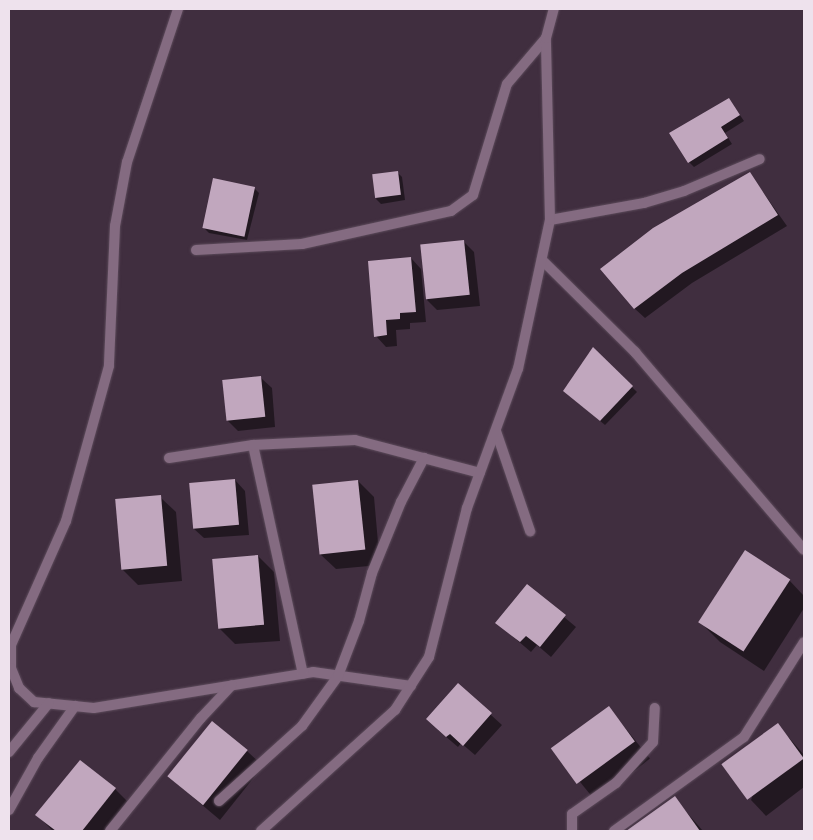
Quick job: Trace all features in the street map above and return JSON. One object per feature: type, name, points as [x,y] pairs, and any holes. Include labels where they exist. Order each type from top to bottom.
[{"type":"street","points":[[178,9],[127,162],[116,226],[109,366],[66,522],[10,645],[10,668],[19,688],[34,702],[94,708],[303,674],[338,676],[411,686]]},
{"type":"street","points":[[261,831],[395,710],[429,657],[467,508],[518,369],[550,220],[546,38],[554,9]]},
{"type":"street","points":[[196,250],[302,244],[451,211],[474,195],[507,84],[546,38]]},
{"type":"street","points":[[550,220],[644,203],[699,185],[760,159]]},
{"type":"street","points":[[542,260],[635,352],[804,550]]},
{"type":"street","points":[[496,430],[530,531]]},
{"type":"street","points":[[169,458],[253,444],[356,440],[480,474]]},
{"type":"street","points":[[253,444],[303,674]]},
{"type":"street","points":[[219,802],[302,726],[338,676],[359,621],[372,573],[401,502],[424,458]]},
{"type":"street","points":[[614,831],[744,737],[804,642]]},
{"type":"street","points":[[110,831],[201,718],[232,685]]},
{"type":"street","points":[[9,752],[49,703]]},
{"type":"street","points":[[9,810],[38,758],[75,706]]},
{"type":"street","points":[[572,831],[572,814],[616,783],[653,742],[655,708]]},
{"type":"building","points":[[729,98],[740,115],[721,127],[728,138],[688,163],[669,133]]},
{"type":"building","points":[[398,171],[401,195],[375,198],[372,174]]},
{"type":"building","points":[[750,172],[778,215],[682,273],[634,309],[600,269],[653,228]]},
{"type":"building","points":[[213,178],[255,187],[244,237],[202,228]]},
{"type":"building","points":[[464,240],[470,295],[426,299],[420,245]]},
{"type":"building","points":[[411,257],[416,312],[400,313],[400,319],[386,320],[387,335],[374,337],[368,261]]},
{"type":"building","points":[[593,347],[633,386],[600,421],[563,391]]},
{"type":"building","points":[[261,376],[265,417],[226,421],[222,380]]},
{"type":"building","points":[[235,479],[239,525],[193,529],[189,483]]},
{"type":"building","points":[[358,480],[365,550],[320,554],[312,485]]},
{"type":"building","points":[[161,495],[167,566],[121,570],[115,499]]},
{"type":"building","points":[[745,550],[790,579],[743,652],[698,622]]},
{"type":"building","points":[[258,555],[264,625],[218,629],[212,559]]},
{"type":"building","points":[[527,584],[566,615],[540,647],[526,636],[520,642],[495,623]]},
{"type":"building","points":[[458,683],[492,713],[463,746],[450,734],[446,737],[426,719]]},
{"type":"building","points":[[609,706],[635,742],[577,784],[551,748]]},
{"type":"building","points":[[212,721],[248,750],[203,805],[167,776]]},
{"type":"building","points":[[778,723],[804,759],[747,800],[721,764]]},
{"type":"building","points":[[80,760],[116,788],[82,831],[56,831],[35,815]]},
{"type":"building","points":[[675,796],[700,831],[626,831]]}]
